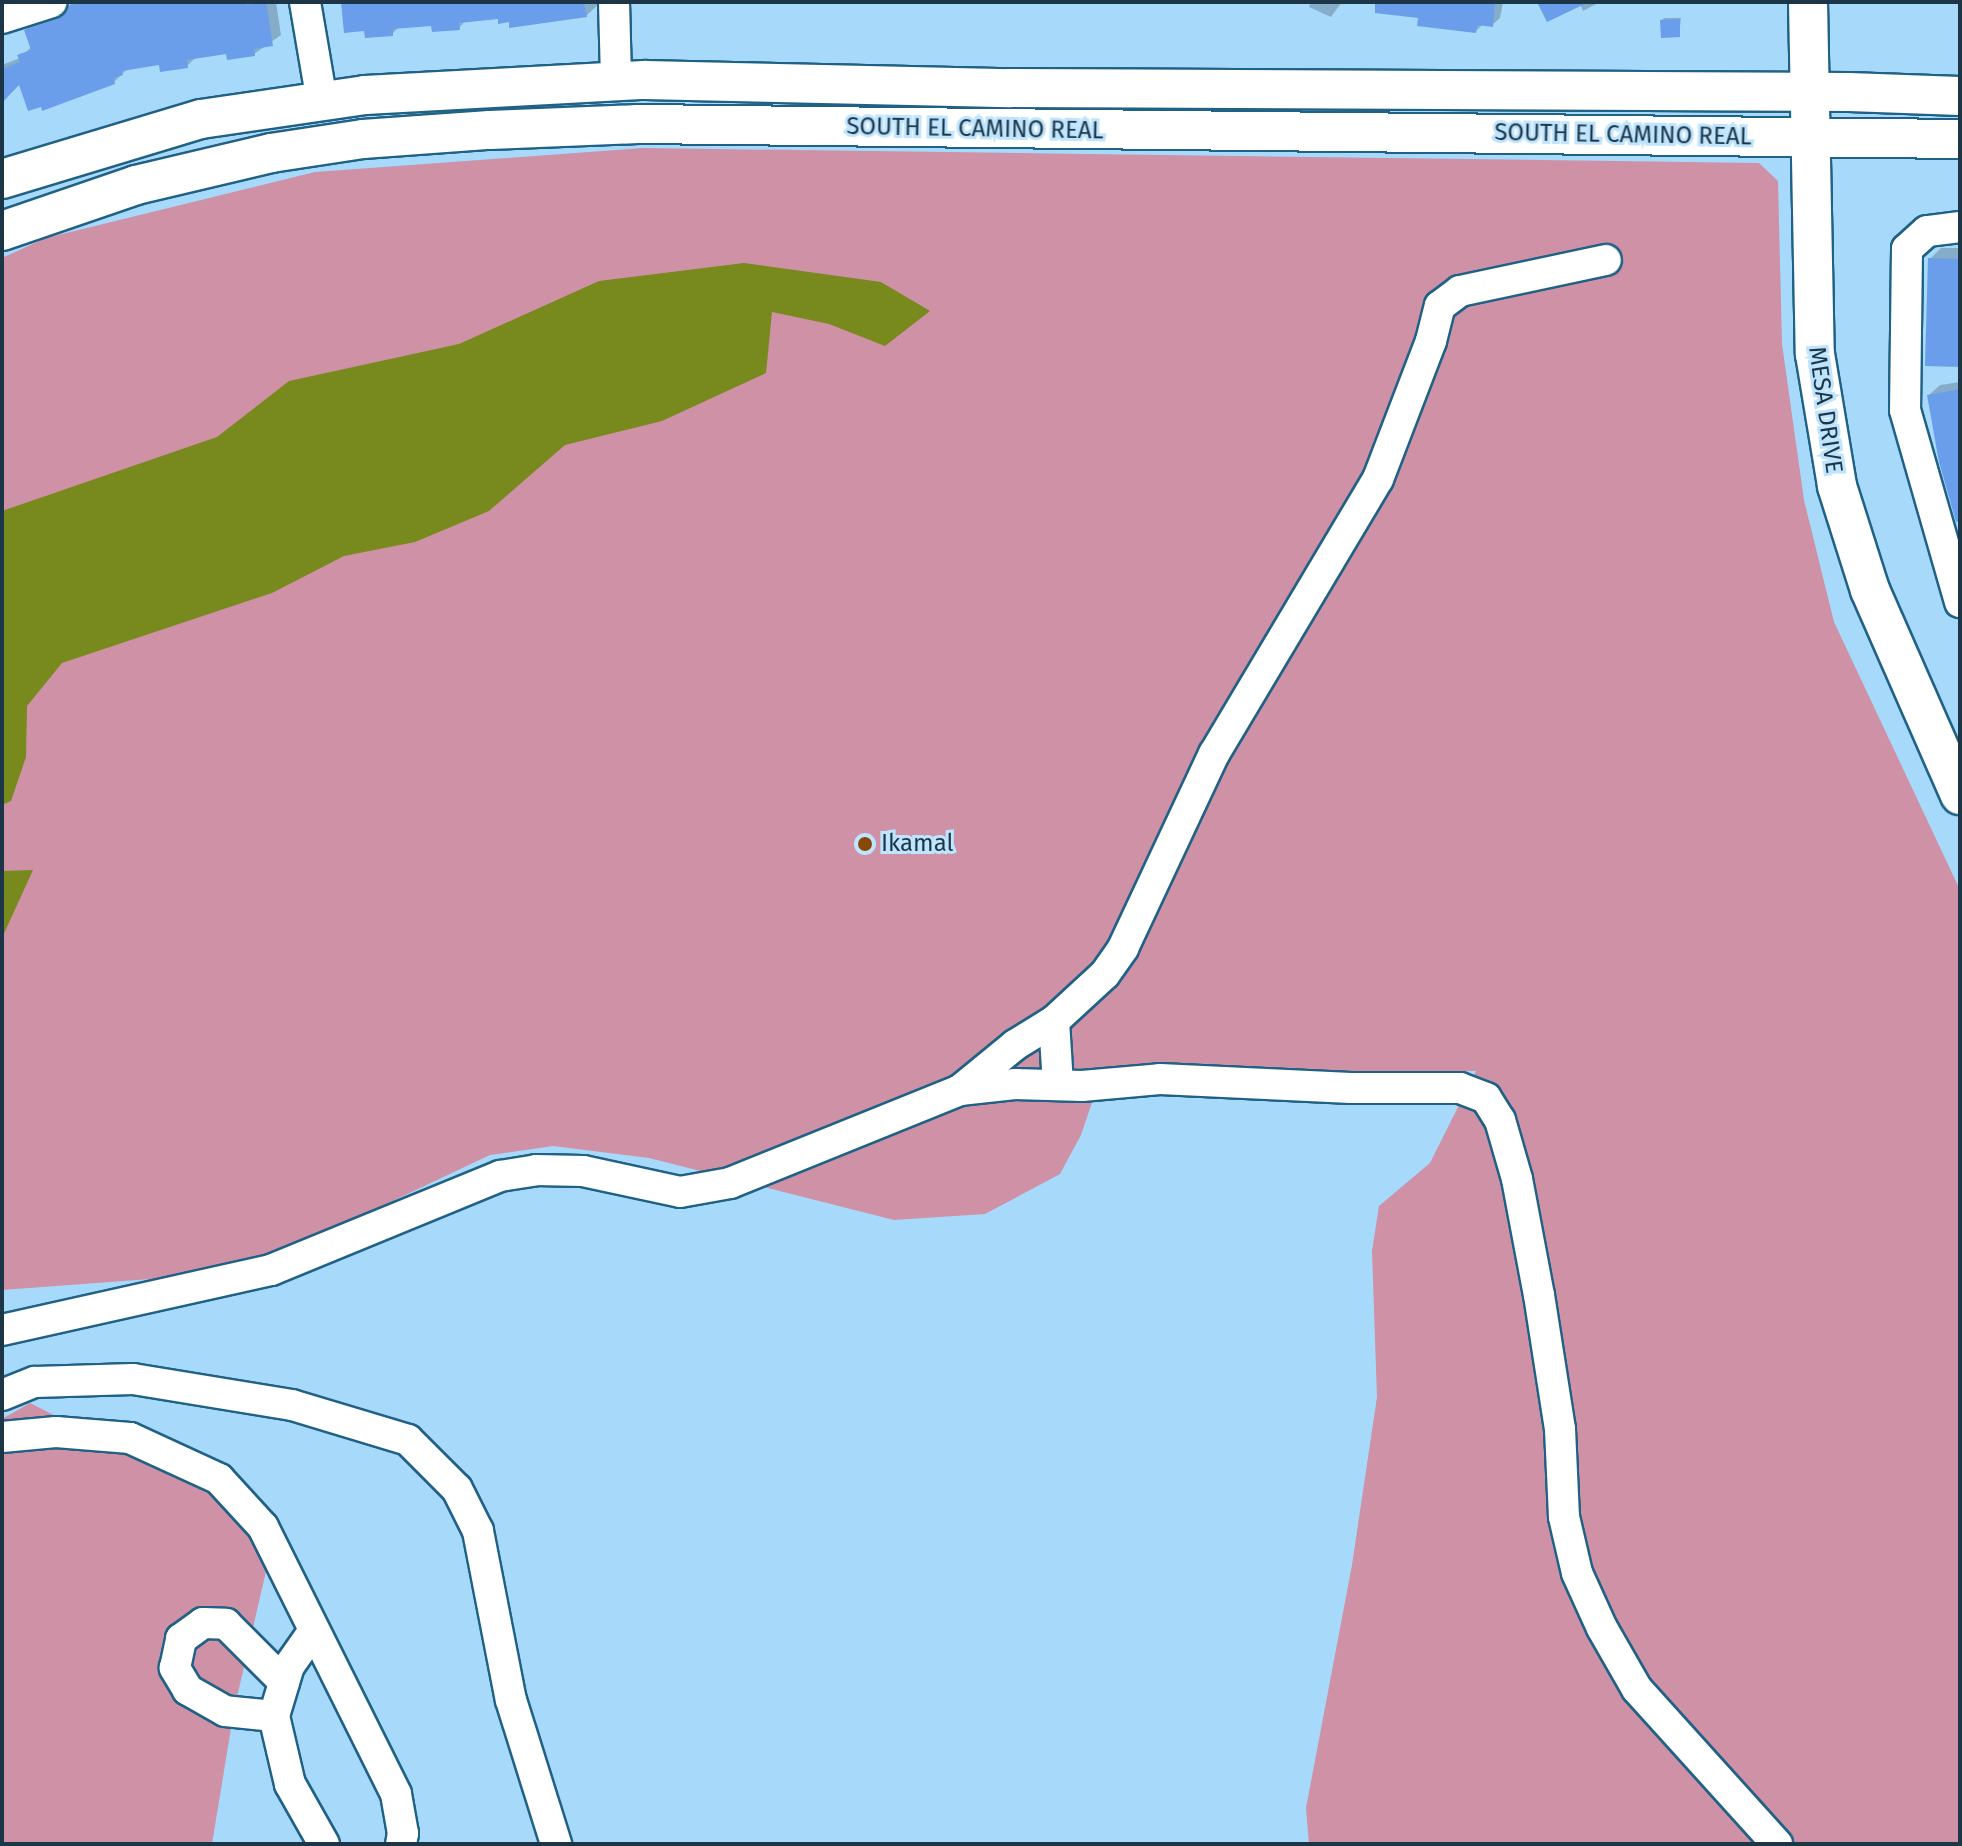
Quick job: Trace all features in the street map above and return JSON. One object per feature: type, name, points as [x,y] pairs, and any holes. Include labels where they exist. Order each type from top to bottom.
[{"type":"main road","name":"MESA DRIVE","points":[[1808,2],[1815,354],[1837,486],[1870,590],[1960,795]]},
{"type":"main road","name":"SOUTH EL CAMINO REAL","points":[[2,179],[201,119],[365,95],[616,81],[1960,96]]},
{"type":"main road","points":[[271,153],[283,137],[308,125],[322,101]]},
{"type":"main road","name":"SOUTH EL CAMINO REAL","points":[[2,231],[136,185],[271,153],[363,139],[638,124],[1960,139]]},
{"type":"street","points":[[2,18],[52,2]]},
{"type":"street","points":[[305,2],[322,101]]},
{"type":"street","points":[[614,2],[616,81]]},
{"type":"street","points":[[1960,227],[1927,231],[1907,249],[1905,410],[1960,602]]},
{"type":"street","points":[[960,1090],[1015,1045],[1054,1021],[1105,974],[1123,948],[1214,754],[1378,479],[1431,341],[1440,306],[1460,291],[1606,260]]},
{"type":"street","points":[[1054,1021],[1058,1085]]},
{"type":"street","points":[[2,1330],[271,1270],[500,1176],[536,1170],[583,1171],[680,1192],[730,1183],[960,1090],[1015,1084],[1058,1085],[1160,1079],[1255,1081],[1351,1088],[1460,1088],[1486,1098],[1500,1120],[1517,1179],[1560,1429],[1564,1517],[1577,1573],[1602,1628],[1637,1689],[1777,1844]]},
{"type":"street","points":[[2,1395],[35,1382],[133,1379],[292,1405],[408,1440],[457,1489],[478,1531],[511,1700],[556,1844]]},
{"type":"street","points":[[2,1437],[56,1432],[130,1438],[219,1479],[263,1527],[396,1794],[403,1833],[401,1844]]},
{"type":"street","points":[[274,1716],[225,1711],[188,1690],[175,1668],[181,1639],[203,1623],[226,1624],[284,1682]]},
{"type":"street","points":[[313,1632],[289,1666],[274,1716],[290,1784],[324,1844]]},
{"type":"shaded area","points":[[643,148],[1759,163],[1778,181],[1782,344],[1804,500],[1834,622],[1960,890],[1960,1844],[1309,1844],[1306,1808],[1352,1565],[1377,1397],[1372,1251],[1379,1206],[1430,1163],[1476,1071],[1102,1073],[1081,1135],[1060,1174],[985,1214],[894,1220],[649,1158],[553,1146],[490,1155],[272,1258],[191,1276],[2,1290],[2,258],[46,238],[315,172]]},
{"type":"shaded area","points":[[744,263],[881,282],[930,311],[885,346],[829,324],[772,312],[766,373],[662,421],[565,445],[489,511],[415,542],[344,556],[272,593],[62,663],[27,706],[26,757],[11,801],[2,805],[2,511],[217,437],[289,381],[459,344],[599,281]]},
{"type":"shaded area","points":[[33,870],[2,938],[2,871]]},
{"type":"shaded area","points":[[30,1403],[276,1528],[234,1710],[212,1844],[2,1844],[2,1419]]},
{"type":"building","points":[[80,2],[246,2],[246,5],[266,2],[273,46],[254,49],[255,56],[227,60],[226,54],[187,60],[188,68],[160,72],[159,65],[122,71],[123,75],[114,78],[115,84],[42,111],[41,107],[28,111],[19,85],[2,103],[2,69],[20,62],[17,55],[31,50],[24,30],[58,19],[69,6]]},
{"type":"building","points":[[341,2],[584,2],[587,17],[509,28],[509,22],[498,24],[498,19],[459,23],[460,30],[432,32],[431,26],[393,29],[393,36],[365,38],[364,31],[344,33]]},
{"type":"building","points":[[1375,2],[1495,2],[1493,27],[1477,25],[1476,33],[1417,26],[1418,18],[1375,13]]},
{"type":"building","points":[[1537,2],[1589,2],[1547,22]]},
{"type":"building","points":[[1680,19],[1680,37],[1661,38],[1660,20]]},
{"type":"building","points":[[1928,258],[1960,259],[1960,367],[1925,366]]},
{"type":"building","points":[[1960,389],[1960,521],[1956,522],[1939,462],[1927,395]]},
{"type":"place","name":"Ikamal","points":[[865,844]]}]
